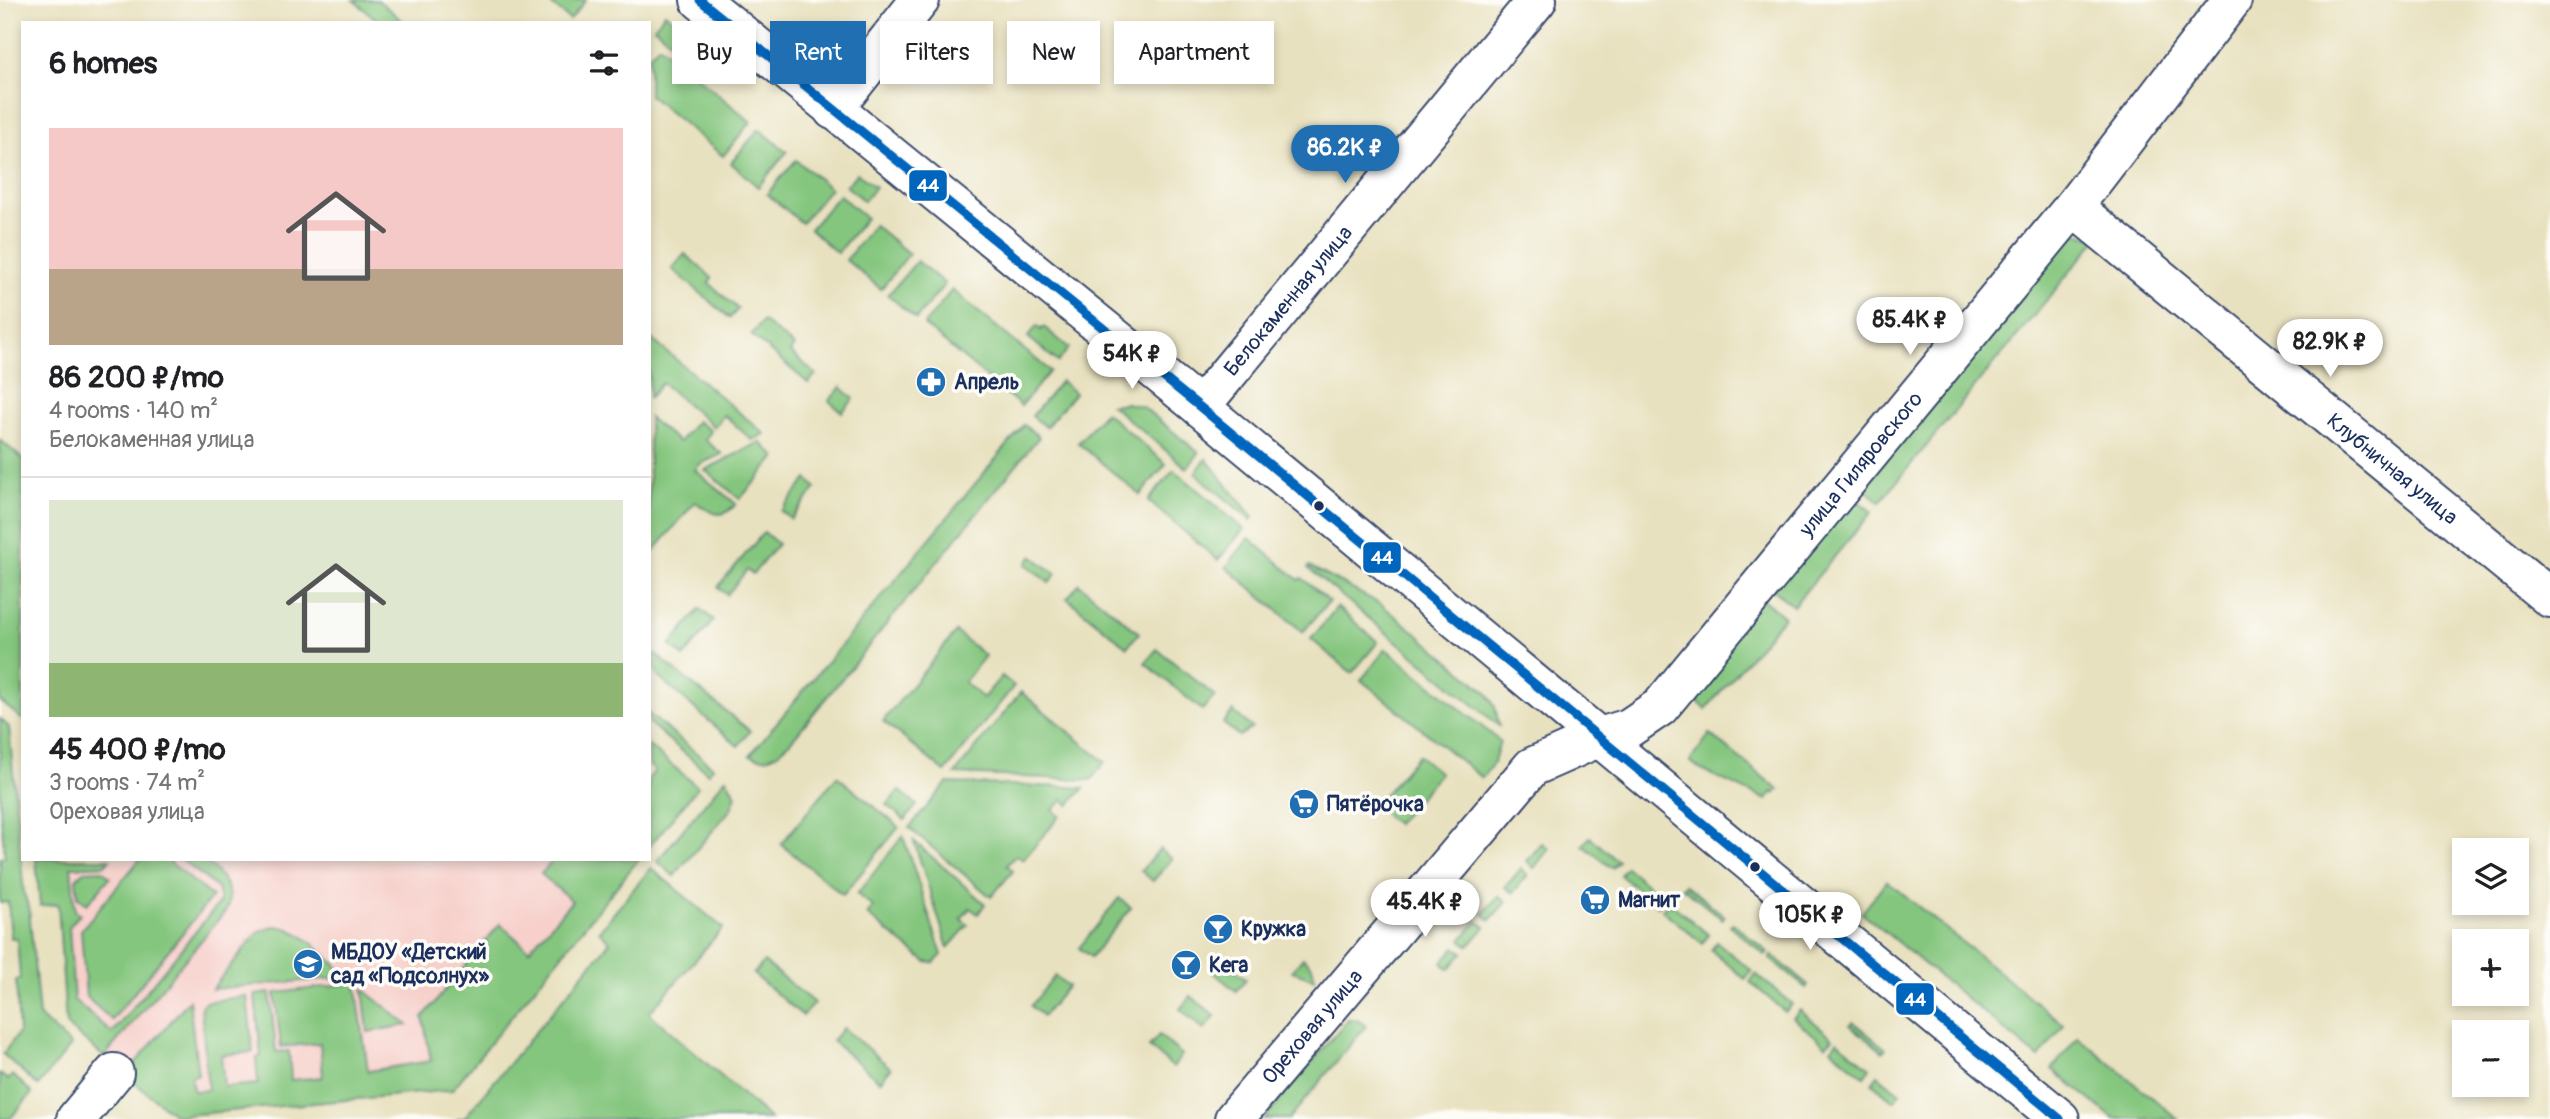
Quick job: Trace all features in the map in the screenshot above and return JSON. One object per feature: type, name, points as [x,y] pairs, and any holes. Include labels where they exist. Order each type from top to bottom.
[{"type":"street","points":[[700,0],[1200,407],[2060,1119]]},
{"type":"street","points":[[833,110],[920,0]]},
{"type":"street","name":"Белокаменная улица","points":[[1200,407],[1537,0]]},
{"type":"street","name":"улица Гиляровского","points":[[1600,737],[1629,728],[1660,707],[2073,206],[2232,0]]},
{"type":"street","name":"Клубничная улица","points":[[2073,206],[2550,598]]},
{"type":"street","name":"Ореховая улица","points":[[1234,1119],[1532,766],[1600,737]]},
{"type":"street","points":[[76,1119],[114,1073]]},
{"type":"shaded area","name":"МБДОУ «Детский сад «Подсолнух»","points":[[54,861],[637,861],[452,1090],[176,1116],[66,1025]]},
{"type":"green space","points":[[353,0],[378,0],[403,21],[379,21]]},
{"type":"green space","points":[[546,0],[586,0],[570,20]]},
{"type":"green space","points":[[665,13],[674,21],[672,21],[672,42],[654,27]]},
{"type":"green space","points":[[659,45],[672,56],[672,84],[706,84],[751,122],[723,156],[651,97],[651,54]]},
{"type":"green space","points":[[759,129],[787,152],[758,187],[731,163]]},
{"type":"green space","points":[[796,160],[830,188],[802,223],[767,194]]},
{"type":"green space","points":[[857,173],[875,187],[864,201],[846,186]]},
{"type":"green space","points":[[839,195],[866,218],[837,253],[810,229]]},
{"type":"green space","points":[[874,225],[909,254],[881,289],[846,260]]},
{"type":"green space","points":[[2077,233],[2097,239],[1880,502],[1856,482],[2056,240]]},
{"type":"green space","points":[[685,254],[712,278],[709,283],[738,309],[730,318],[672,269]]},
{"type":"green space","points":[[917,261],[945,284],[916,319],[888,295]]},
{"type":"green space","points":[[952,290],[1050,371],[1021,406],[924,325]]},
{"type":"green space","points":[[763,321],[794,346],[790,352],[816,374],[808,383],[751,335]]},
{"type":"green space","points":[[1037,326],[1041,330],[1044,327],[1069,348],[1058,362],[1028,337]]},
{"type":"green space","points":[[651,339],[765,434],[752,440],[724,415],[714,427],[662,383],[651,396]]},
{"type":"green space","points":[[1061,381],[1075,393],[1046,427],[1032,416]]},
{"type":"green space","points":[[841,387],[854,399],[842,412],[829,401]]},
{"type":"green space","points":[[1126,403],[1143,407],[1199,453],[1187,468],[1111,405]]},
{"type":"green space","points":[[1105,412],[1166,464],[1140,495],[1078,443]]},
{"type":"green space","points":[[651,420],[679,442],[697,421],[711,431],[705,440],[722,454],[700,464],[695,470],[736,504],[721,514],[711,512],[695,502],[651,555]]},
{"type":"green space","points":[[1024,425],[1039,437],[796,735],[770,757],[757,758],[750,755]]},
{"type":"green space","points":[[0,440],[21,457],[21,718],[0,701]]},
{"type":"green space","points":[[760,442],[776,457],[740,499],[705,470]]},
{"type":"green space","points":[[1206,459],[1253,517],[1251,520],[1195,473]]},
{"type":"green space","points":[[1174,470],[1244,529],[1218,560],[1148,501]]},
{"type":"green space","points":[[807,479],[816,488],[791,519],[781,511]]},
{"type":"green space","points":[[1847,492],[1872,512],[1793,606],[1768,585]]},
{"type":"green space","points":[[764,532],[778,544],[753,574],[747,570],[727,595],[718,587]]},
{"type":"green space","points":[[1249,538],[1329,601],[1303,632],[1226,567]]},
{"type":"green space","points":[[1032,556],[1056,574],[1049,583],[1026,564]]},
{"type":"green space","points":[[1309,566],[1382,605],[1444,656],[1487,693],[1495,707],[1499,726],[1308,568]]},
{"type":"green space","points":[[1079,584],[1139,633],[1127,647],[1067,598]]},
{"type":"green space","points":[[1759,596],[1784,617],[1706,709],[1682,688]]},
{"type":"green space","points":[[1337,607],[1378,642],[1352,673],[1311,639]]},
{"type":"green space","points":[[700,609],[714,620],[684,657],[670,645]]},
{"type":"green space","points":[[956,632],[985,656],[964,682],[983,698],[1002,676],[1014,686],[945,772],[883,721]]},
{"type":"green space","points":[[1157,649],[1215,696],[1202,710],[1145,663]]},
{"type":"green space","points":[[1386,649],[1500,741],[1494,762],[1482,778],[1361,680]]},
{"type":"green space","points":[[654,653],[750,731],[738,746],[662,680],[654,667]]},
{"type":"green space","points":[[1021,692],[1105,762],[1091,780],[955,774]]},
{"type":"green space","points":[[1233,711],[1252,728],[1239,736],[1223,723]]},
{"type":"green space","points":[[651,716],[713,767],[708,773],[651,725]]},
{"type":"green space","points":[[0,719],[9,727],[24,894],[29,908],[39,1016],[71,1045],[38,1086],[3,1054],[19,1032],[16,980],[20,979],[17,938],[11,938],[8,902],[0,903],[0,858],[5,857],[0,812]]},
{"type":"green space","points":[[1710,734],[1779,790],[1775,794],[1772,792],[1767,800],[1701,770],[1690,761]]},
{"type":"green space","points":[[651,748],[698,787],[651,845],[651,776],[655,771],[651,767]]},
{"type":"green space","points":[[1418,755],[1440,773],[1396,824],[1375,806]]},
{"type":"green space","points":[[837,776],[899,827],[843,895],[781,844]]},
{"type":"green space","points":[[726,778],[736,795],[731,809],[674,876],[657,861]]},
{"type":"green space","points":[[947,783],[1084,788],[1069,805],[1063,800],[1053,810],[1060,816],[1023,860],[1016,855],[1007,865],[1013,871],[991,897],[909,828]]},
{"type":"green space","points":[[899,790],[917,805],[905,820],[887,805]]},
{"type":"green space","points":[[903,836],[942,955],[934,963],[926,962],[867,915],[873,907],[857,894]]},
{"type":"green space","points":[[1590,837],[1618,861],[1612,868],[1583,845]]},
{"type":"green space","points":[[914,841],[985,904],[978,914],[970,908],[961,919],[968,925],[948,948]]},
{"type":"green space","points":[[1542,843],[1549,849],[1534,868],[1527,861]]},
{"type":"green space","points":[[1160,849],[1172,859],[1153,881],[1141,871]]},
{"type":"green space","points":[[36,861],[108,861],[105,865],[71,867],[75,911],[80,914],[69,927],[74,1000],[112,1033],[220,902],[217,888],[183,861],[205,861],[220,876],[229,896],[225,912],[104,1057],[66,1025],[58,904],[40,906]]},
{"type":"green space","points":[[138,861],[168,861],[212,897],[112,1020],[86,997],[81,930]]},
{"type":"green space","points":[[552,861],[637,861],[452,1090],[176,1116],[125,1075],[189,1000],[198,1075],[191,1076],[193,1091],[208,1090],[201,1006],[206,1002],[247,996],[253,1052],[221,1055],[224,1087],[258,1084],[256,1058],[261,1056],[255,995],[270,993],[276,1052],[289,1051],[291,1080],[323,1077],[320,1043],[281,1047],[275,993],[356,983],[368,1071],[431,1061],[423,1017],[500,924],[529,950],[572,901],[541,874]]},
{"type":"green space","points":[[1626,867],[1664,899],[1658,906],[1620,875]]},
{"type":"green space","points":[[651,868],[723,928],[649,1013],[770,1119],[457,1119],[464,1118],[610,942],[599,931]]},
{"type":"green space","points":[[1521,869],[1528,875],[1513,893],[1505,887]]},
{"type":"green space","points":[[102,870],[110,877],[87,904],[78,897],[76,879],[84,871]]},
{"type":"green space","points":[[1887,881],[2064,1025],[2039,1058],[1862,913]]},
{"type":"green space","points":[[1685,884],[1724,916],[1722,919],[1682,887]]},
{"type":"green space","points":[[1498,896],[1506,902],[1490,920],[1483,914]]},
{"type":"green space","points":[[1119,898],[1131,908],[1091,957],[1079,948]]},
{"type":"green space","points":[[1669,902],[1709,935],[1702,943],[1662,910]]},
{"type":"green space","points":[[1477,921],[1485,927],[1469,946],[1461,940]]},
{"type":"green space","points":[[1733,923],[1768,952],[1765,955],[1730,926]]},
{"type":"green space","points":[[274,926],[284,927],[304,937],[348,977],[212,989],[257,933]]},
{"type":"green space","points":[[1717,942],[1752,971],[1745,979],[1711,950]]},
{"type":"green space","points":[[1455,947],[1463,953],[1449,969],[1442,963]]},
{"type":"green space","points":[[1772,955],[1808,985],[1806,988],[1770,959]]},
{"type":"green space","points":[[1303,958],[1312,966],[1315,979],[1292,971]]},
{"type":"green space","points":[[1222,959],[1246,979],[1236,991],[1212,971]]},
{"type":"green space","points":[[764,962],[814,1003],[803,1016],[753,974]]},
{"type":"green space","points":[[1756,974],[1792,1004],[1785,1012],[1750,982]]},
{"type":"green space","points":[[1055,976],[1068,986],[1043,1016],[1031,1006]]},
{"type":"green space","points":[[363,989],[408,1025],[368,1032]]},
{"type":"green space","points":[[1191,996],[1215,1016],[1204,1030],[1180,1009]]},
{"type":"green space","points":[[1800,1010],[1833,1038],[1826,1045],[1793,1018]]},
{"type":"green space","points":[[1348,1019],[1357,1020],[1366,1026],[1289,1119],[1264,1119]]},
{"type":"green space","points":[[1853,1022],[1886,1049],[1883,1052],[1850,1025]]},
{"type":"green space","points":[[843,1028],[891,1068],[880,1081],[832,1041]]},
{"type":"green space","points":[[1159,1035],[1182,1055],[1173,1067],[1149,1047]]},
{"type":"green space","points":[[2078,1037],[2178,1119],[2114,1119],[2052,1069]]},
{"type":"green space","points":[[1837,1041],[1870,1068],[1864,1076],[1831,1049]]},
{"type":"green space","points":[[0,1074],[8,1080],[13,1075],[32,1093],[10,1119],[0,1119]]},
{"type":"green space","points":[[1878,1075],[1900,1093],[1894,1101],[1872,1083]]},
{"type":"transit line","name":"44","points":[[700,0],[1200,407],[2060,1119]]},
{"type":"place","name":"Апрель","points":[[931,382]]},
{"type":"place","name":"Пятёрочка","points":[[1304,804]]},
{"type":"place","name":"Магнит","points":[[1595,900]]},
{"type":"place","name":"Кружка","points":[[1218,929]]},
{"type":"place","name":"МБДОУ «Детский сад «Подсолнух»","points":[[308,964]]},
{"type":"place","name":"Кега","points":[[1186,965]]}]
